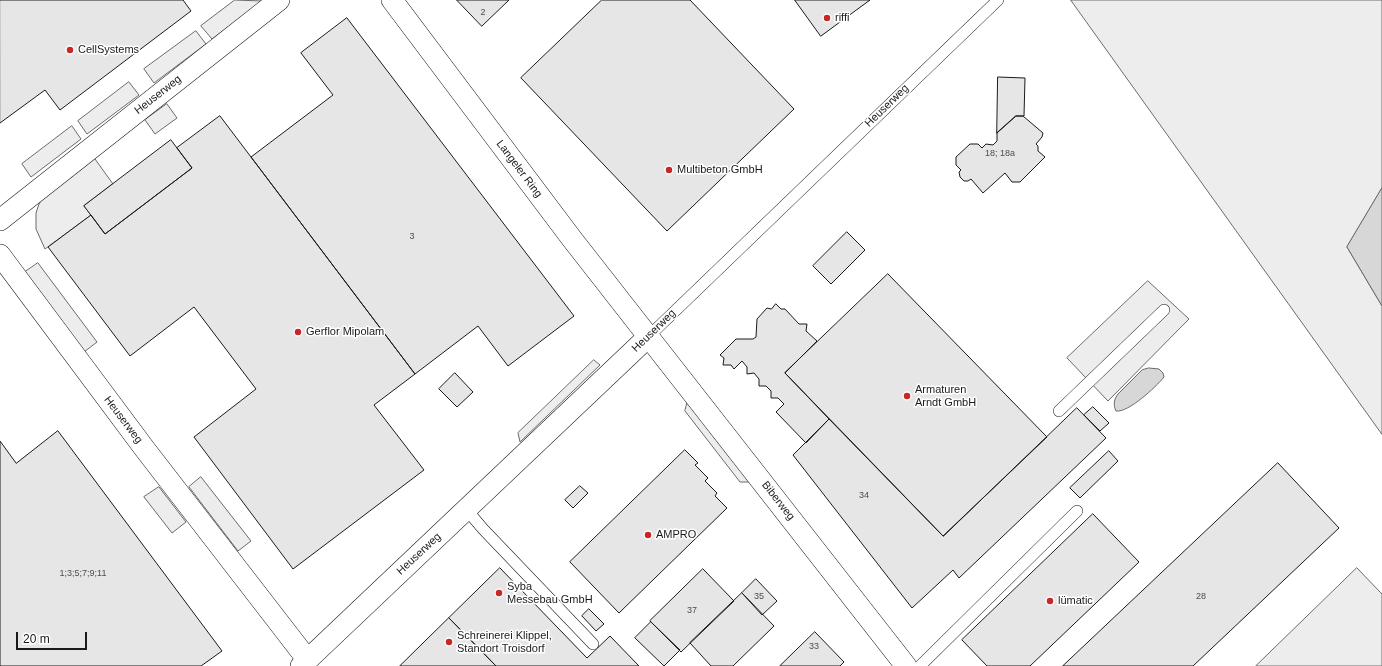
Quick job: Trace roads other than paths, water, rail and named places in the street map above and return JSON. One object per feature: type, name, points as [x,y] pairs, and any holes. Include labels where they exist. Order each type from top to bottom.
[{"type":"street","name":"Heuserweg","points":[[0,220],[279,0]]},
{"type":"street","name":"Langeler Ring","points":[[392,0],[648,337]]},
{"type":"street","name":"Heuserweg","points":[[0,255],[304,663],[648,337]]},
{"type":"street","name":"Biberweg","points":[[648,337],[906,666]]},
{"type":"lane","name":"Heuserweg","points":[[648,337],[998,0]]},
{"type":"lane","points":[[1059,411],[1164,310]]},
{"type":"lane","points":[[466,509],[483,529],[593,644]]},
{"type":"lane","points":[[920,666],[1077,511]]},
{"type":"place","name":"riffi","points":[[827,18]]},
{"type":"place","name":"CellSystems","points":[[70,50]]},
{"type":"place","name":"Multibeton GmbH","points":[[669,170]]},
{"type":"place","name":"Gerflor Mipolam","points":[[298,332]]},
{"type":"place","name":"Armaturen Arndt GmbH","points":[[907,396]]},
{"type":"place","name":"AMPRO","points":[[648,535]]},
{"type":"place","name":"Syba Messebau GmbH","points":[[499,593]]},
{"type":"place","name":"lümatic","points":[[1050,601]]},
{"type":"place","name":"Schreinerei Klippel, Standort Troisdorf","points":[[449,642]]}]
